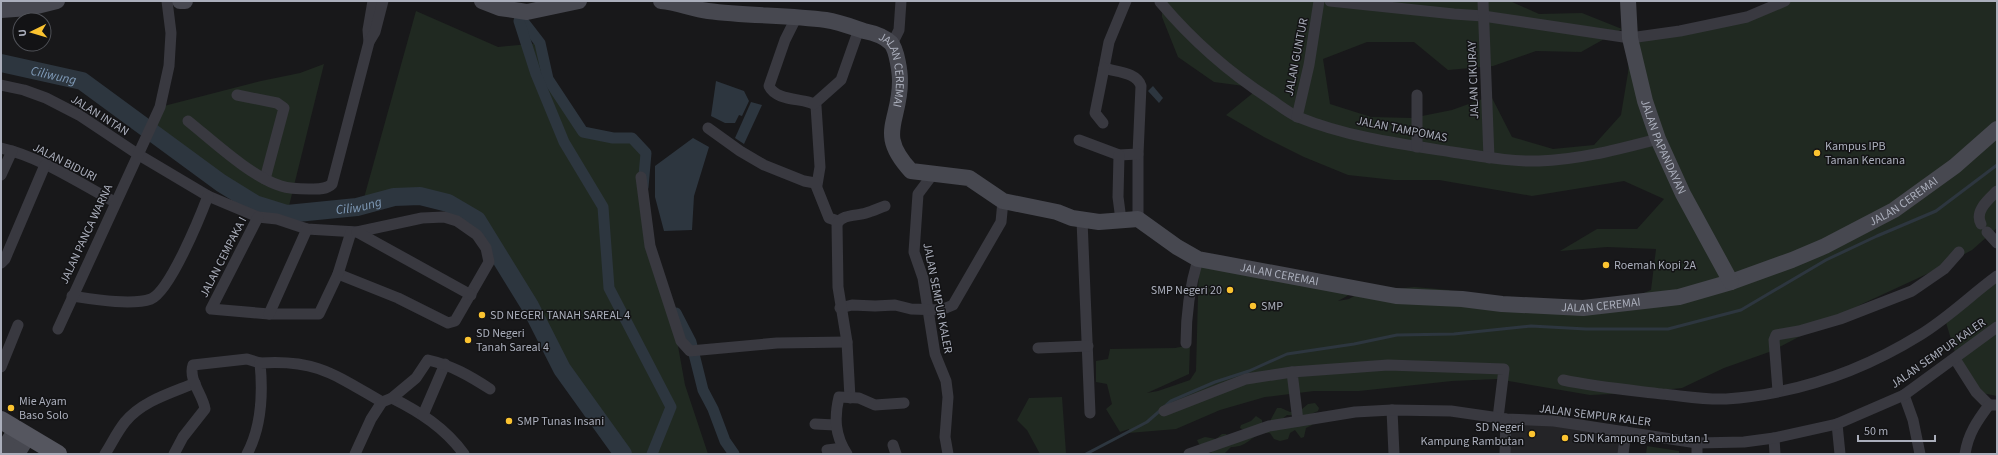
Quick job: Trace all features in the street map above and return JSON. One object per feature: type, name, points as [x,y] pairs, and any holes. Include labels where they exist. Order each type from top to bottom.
[{"type":"main road","points":[[15,428],[58,454]]},
{"type":"street","points":[[1,10],[57,1]]},
{"type":"street","name":"JALAN PANCA WARNA","points":[[58,330],[72,296],[115,202],[140,153],[160,107],[170,59],[171,33],[167,1]]},
{"type":"street","points":[[180,1],[186,1]]},
{"type":"street","points":[[369,42],[368,30],[373,1]]},
{"type":"street","points":[[188,121],[265,179],[290,188],[322,188],[332,184],[369,42],[375,32],[383,1]]},
{"type":"street","points":[[482,1],[500,8],[519,12],[527,12],[570,2]]},
{"type":"street","name":"JALAN CEREMAI","points":[[661,1],[674,2],[700,10],[737,15],[828,20],[880,36],[892,44],[899,66],[900,80],[898,108],[891,126],[895,148],[911,171],[969,178],[1003,201],[1057,212],[1082,220],[1099,222],[1138,219],[1177,248],[1198,259],[1396,296],[1462,299],[1502,304],[1583,308],[1679,297],[1731,282],[1825,246],[1894,210],[1955,166],[1997,129]]},
{"type":"street","points":[[892,44],[899,30],[901,1]]},
{"type":"street","points":[[1103,123],[1095,113],[1109,42],[1126,1]]},
{"type":"street","name":"JALAN TAMPOMAS","points":[[1159,1],[1177,22],[1205,50],[1240,80],[1297,117],[1375,140],[1489,158],[1538,162],[1573,158],[1658,139]]},
{"type":"street","name":"JALAN GUNTUR","points":[[1297,117],[1309,65],[1319,1]]},
{"type":"street","points":[[1330,1],[1483,16],[1630,38],[1680,31],[1747,17],[1785,1]]},
{"type":"street","name":"JALAN CIKURAY","points":[[1483,1],[1489,158]]},
{"type":"street","name":"JALAN PAPANDAYAN","points":[[1628,1],[1630,38],[1645,100],[1658,139],[1683,194],[1731,282]]},
{"type":"street","points":[[796,18],[785,40],[769,86],[770,89],[780,96],[814,104]]},
{"type":"street","points":[[814,104],[842,80],[859,29]]},
{"type":"street","points":[[1104,68],[1134,76],[1140,83],[1138,219]]},
{"type":"street","name":"JALAN INTAN","points":[[1,85],[24,90],[46,98],[79,115],[208,196],[258,217],[277,219],[307,229],[354,232]]},
{"type":"street","points":[[237,95],[277,103],[284,108],[265,179]]},
{"type":"street","points":[[1417,95],[1417,147]]},
{"type":"street","points":[[814,104],[820,167],[817,185],[830,218],[838,221],[885,206]]},
{"type":"street","points":[[708,128],[740,151],[764,165],[817,185]]},
{"type":"street","points":[[1079,140],[1119,155],[1138,154]]},
{"type":"street","points":[[1,175],[6,149]]},
{"type":"street","name":"JALAN BIDURI","points":[[6,149],[45,165],[115,202]]},
{"type":"street","points":[[1119,155],[1118,197],[1120,220]]},
{"type":"street","points":[[1,263],[6,259],[45,165]]},
{"type":"street","name":"JALAN SEMPUR KALER","points":[[933,174],[918,194],[914,252],[923,278],[935,354],[940,372],[946,381],[948,397],[945,437],[948,454]]},
{"type":"street","points":[[640,177],[650,246],[681,341],[690,350],[777,343],[847,342]]},
{"type":"street","points":[[1997,191],[1980,212],[1979,220],[1997,243]]},
{"type":"street","points":[[72,296],[115,301],[144,300],[159,294],[179,261],[208,196]]},
{"type":"street","points":[[840,308],[852,304],[875,306],[896,305],[911,309],[941,310],[953,305],[1001,222],[1003,201]]},
{"type":"street","points":[[338,274],[398,298],[448,323],[455,321],[489,262],[489,253],[477,235],[456,221],[444,217],[429,216],[372,230],[354,232]]},
{"type":"street","name":"JALAN CEMPAKA I","points":[[258,217],[210,309],[269,314]]},
{"type":"street","points":[[1082,220],[1090,413]]},
{"type":"street","points":[[838,221],[840,308],[847,342],[850,398]]},
{"type":"street","points":[[307,229],[269,314],[319,314],[338,274],[354,232]]},
{"type":"street","points":[[354,232],[471,295]]},
{"type":"street","points":[[1778,391],[1774,340],[1776,335],[1799,332],[1840,319],[1912,291],[1944,269],[1959,252]]},
{"type":"street","points":[[1186,343],[1189,301],[1198,259]]},
{"type":"street","points":[[1563,380],[1596,387],[1700,398],[1725,399],[1778,391],[1818,382],[1855,369],[1892,351],[1938,322],[1997,276]]},
{"type":"street","points":[[1,366],[18,325]]},
{"type":"street","name":"JALAN SEMPUR KALER","points":[[1189,454],[1206,451],[1269,426],[1298,420],[1355,412],[1392,410],[1451,411],[1502,418],[1554,421],[1697,443],[1744,442],[1774,438],[1838,424],[1904,395],[1997,327]]},
{"type":"street","points":[[1038,348],[1088,346]]},
{"type":"street","points":[[1955,359],[1976,392],[1993,405],[1970,434],[1965,454]]},
{"type":"street","points":[[174,454],[183,437],[205,409],[195,383],[192,369],[195,364],[247,360],[260,363],[293,362],[323,369],[387,400],[423,415],[448,435],[464,454]]},
{"type":"street","points":[[354,454],[371,419],[387,400],[416,378],[428,360],[445,364],[463,372],[490,389]]},
{"type":"street","points":[[247,454],[256,434],[261,403],[262,382],[260,363]]},
{"type":"street","points":[[423,415],[445,364]]},
{"type":"street","points":[[1164,410],[1246,379],[1292,372],[1388,365],[1504,369],[1502,418],[1505,454]]},
{"type":"street","points":[[1292,372],[1298,420]]},
{"type":"street","points":[[105,454],[125,422],[134,413],[162,397],[195,383]]},
{"type":"street","points":[[1904,395],[1920,454]]},
{"type":"street","points":[[827,450],[845,451],[835,426],[838,397],[859,398],[875,405],[904,403]]},
{"type":"street","points":[[1392,410],[1394,454]]},
{"type":"street","points":[[815,424],[835,426]]},
{"type":"street","points":[[1838,424],[1840,454]]},
{"type":"street","points":[[1,454],[15,428]]},
{"type":"street","points":[[15,428],[17,454]]},
{"type":"street","points":[[1623,454],[1626,432]]},
{"type":"street","points":[[1774,438],[1775,454]]},
{"type":"street","points":[[1697,443],[1697,454]]},
{"type":"shaded area","points":[[1162,1],[1510,1],[1539,14],[1582,13],[1622,29],[1581,52],[1536,51],[1493,66],[1448,70],[1414,42],[1367,42],[1323,59],[1330,104],[1371,117],[1412,118],[1452,110],[1491,96],[1512,137],[1553,149],[1594,145],[1621,115],[1628,73],[1630,38],[1694,28],[1786,1],[1997,1],[1997,228],[1972,250],[1929,273],[1862,304],[1772,351],[1724,368],[1682,388],[1634,393],[1590,395],[1497,379],[1452,381],[1359,391],[1314,391],[1265,397],[1220,410],[1176,429],[1128,433],[1129,429],[1120,432],[1106,409],[1112,404],[1107,384],[1096,382],[1096,361],[1108,359],[1110,349],[1175,348],[1190,345],[1189,374],[1147,393],[1158,391],[1190,380],[1196,371],[1199,259],[1354,292],[1338,301],[1349,299],[1359,293],[1414,287],[1449,290],[1459,303],[1610,307],[1651,290],[1656,249],[1607,247],[1560,251],[1597,229],[1637,229],[1664,199],[1624,181],[1532,196],[1439,180],[1394,180],[1348,175],[1304,157],[1264,137],[1226,115],[1259,88],[1214,82],[1178,57],[1162,17]]},
{"type":"shaded area","points":[[416,11],[498,47],[540,43],[548,79],[583,132],[613,138],[632,138],[646,153],[638,190],[678,346],[685,385],[708,454],[623,454],[562,369],[535,314],[477,220],[448,203],[420,196],[392,197],[362,205]]},
{"type":"shaded area","points":[[324,64],[287,214],[255,204],[224,185],[153,131],[160,107],[261,81],[300,73]]},
{"type":"shaded area","points":[[716,81],[744,91],[749,101],[742,116],[739,115],[735,123],[725,123],[711,116]]},
{"type":"shaded area","points":[[1153,86],[1163,98],[1159,103],[1148,91]]},
{"type":"shaded area","points":[[751,102],[762,105],[744,144],[735,138]]},
{"type":"shaded area","points":[[693,138],[709,147],[694,196],[692,230],[664,231],[655,197],[655,166]]},
{"type":"shaded area","points":[[1997,278],[1997,396],[1982,393],[1957,359],[1944,316]]},
{"type":"shaded area","points":[[1062,397],[1066,453],[1040,454],[1027,430],[1017,420],[1029,398]]},
{"type":"shaded area","points":[[1315,403],[1319,408],[1318,411],[1307,416],[1287,415],[1282,419],[1315,420],[1312,425],[1306,428],[1304,437],[1301,438],[1295,430],[1290,433],[1288,439],[1280,441],[1274,439],[1270,433],[1259,434],[1242,445],[1231,447],[1224,454],[1204,454],[1211,453],[1213,450],[1199,444],[1197,440],[1205,437],[1216,439],[1222,434],[1226,434],[1231,439],[1244,430],[1240,428],[1241,425],[1251,421],[1256,416],[1262,420],[1262,423],[1270,421],[1277,408],[1290,412],[1302,409],[1308,404]]},
{"type":"shaded area","name":"SDN Kampung Rambutan 1","points":[[1506,419],[1626,432],[1623,454],[1505,454]]},
{"type":"shaded area","points":[[1647,446],[1679,451],[1679,454],[1646,454]]},
{"type":"waterway","points":[[516,12],[540,43],[548,79],[583,132],[613,138],[632,138],[646,153],[643,187]]},
{"type":"waterway","points":[[519,21],[536,74],[564,142],[603,207],[609,288],[671,407],[652,454]]},
{"type":"waterway","name":"Ciliwung","points":[[1,63],[82,81],[221,183],[255,204],[287,214],[357,207],[394,197],[420,196],[448,203],[477,220],[530,306],[562,369],[623,454]]},
{"type":"waterway","points":[[1086,454],[1147,422],[1171,401],[1215,382],[1249,371],[1287,354],[1354,344],[1397,335],[1454,334],[1531,326],[1586,329],[1668,329],[1741,310],[1826,260],[1936,211],[1997,165]]},
{"type":"waterway","points":[[676,313],[691,342],[703,390],[713,409],[725,441],[734,454]]},
{"type":"place","name":"Kampus IPB Taman Kencana","points":[[1817,153]]},
{"type":"place","name":"Roemah Kopi 2A","points":[[1606,265]]},
{"type":"place","name":"SMP Negeri 20","points":[[1230,290]]},
{"type":"place","name":"SMP","points":[[1253,306]]},
{"type":"place","name":"SD NEGERI TANAH SAREAL 4","points":[[482,315]]},
{"type":"place","name":"SD Negeri Tanah Sareal 4","points":[[468,340]]},
{"type":"place","name":"Mie Ayam Baso Solo","points":[[11,408]]},
{"type":"place","name":"SMP Tunas Insani","points":[[509,421]]},
{"type":"place","name":"SD Negeri Kampung Rambutan","points":[[1532,434]]},
{"type":"place","name":"SDN Kampung Rambutan 1","points":[[1565,438]]}]
